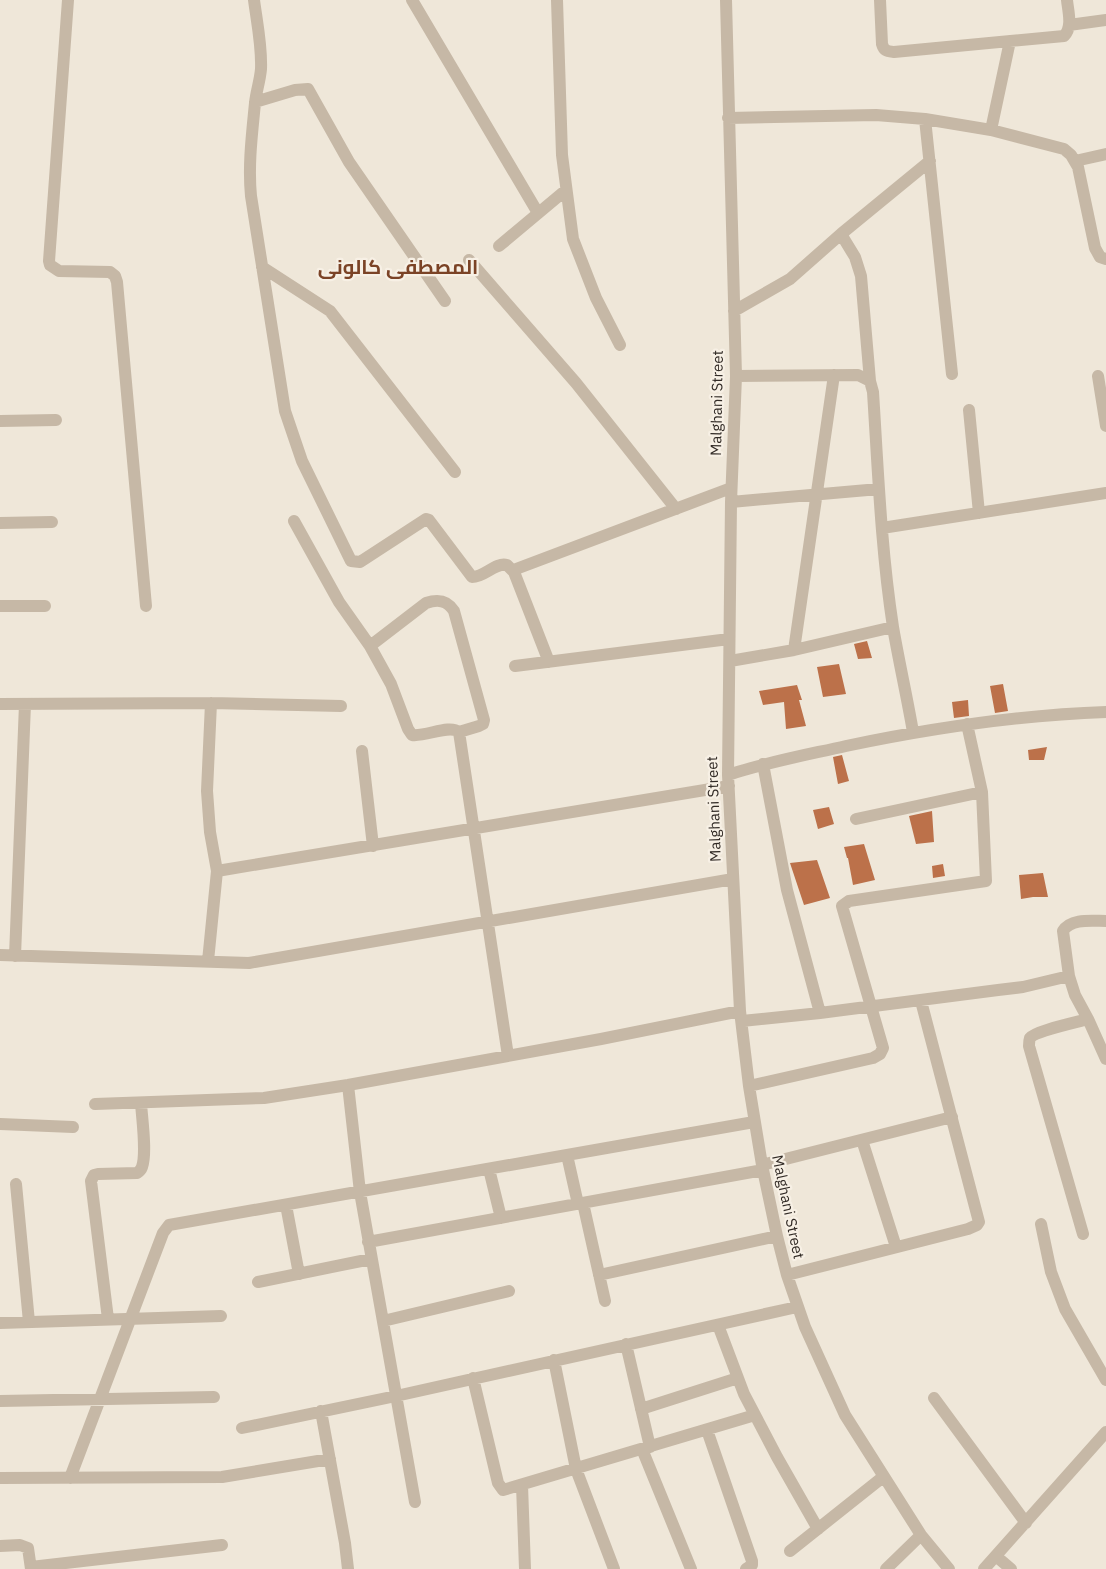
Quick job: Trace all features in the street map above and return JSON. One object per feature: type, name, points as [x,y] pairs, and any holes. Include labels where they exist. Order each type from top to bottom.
[{"type":"street","points":[[68,0],[49,261],[50,265],[59,271],[110,272],[117,282],[146,606]]},
{"type":"street","points":[[254,0],[261,49],[249,178],[285,411],[302,461],[351,561],[360,562],[426,520],[429,520],[472,577],[478,577],[504,563],[514,572],[549,662]]},
{"type":"street","points":[[412,0],[538,213]]},
{"type":"street","points":[[557,0],[561,127],[566,190],[573,239],[596,298],[620,345]]},
{"type":"street","name":"Malghani Street","points":[[726,0],[736,376],[731,488],[728,781],[741,1016],[754,1122],[777,1236],[787,1275],[820,1363],[845,1415],[883,1477],[921,1535],[949,1569]]},
{"type":"street","points":[[880,0],[882,44],[887,51],[1064,36],[1068,32],[1069,25],[1067,0]]},
{"type":"street","points":[[1069,25],[1106,20]]},
{"type":"street","points":[[991,130],[1010,41]]},
{"type":"street","points":[[255,102],[295,90],[308,89],[350,162],[445,301]]},
{"type":"street","points":[[728,118],[876,115],[925,119],[991,130],[1064,149],[1075,161],[1095,248],[1100,257],[1106,258]]},
{"type":"street","points":[[925,119],[952,374]]},
{"type":"street","points":[[1075,161],[1106,154]]},
{"type":"street","points":[[734,311],[790,279],[841,234],[930,161]]},
{"type":"street","points":[[499,246],[566,190]]},
{"type":"street","points":[[841,234],[855,257],[861,276],[870,381],[873,392],[882,528],[893,627],[913,732]]},
{"type":"street","points":[[469,260],[576,383],[676,509]]},
{"type":"street","points":[[262,267],[330,311],[455,472]]},
{"type":"street","points":[[794,650],[834,375]]},
{"type":"street","points":[[736,376],[858,375],[870,381]]},
{"type":"street","points":[[1098,376],[1106,426]]},
{"type":"street","points":[[969,410],[979,513]]},
{"type":"street","points":[[0,421],[56,420]]},
{"type":"street","points":[[514,572],[516,569],[731,488]]},
{"type":"street","points":[[731,502],[879,489]]},
{"type":"street","points":[[882,528],[1106,493]]},
{"type":"street","points":[[294,521],[340,602],[370,646],[390,684],[412,735],[420,736],[452,728],[459,732],[483,724],[484,720],[454,611],[450,605],[443,601],[434,600],[426,603],[370,646]]},
{"type":"street","points":[[0,523],[52,522]]},
{"type":"street","points":[[0,606],[45,606]]},
{"type":"street","points":[[730,661],[794,650],[893,627]]},
{"type":"street","points":[[515,666],[729,639]]},
{"type":"street","points":[[208,961],[217,871],[210,832],[208,791],[211,703]]},
{"type":"street","points":[[0,704],[211,703],[341,706]]},
{"type":"street","points":[[15,956],[25,704]]},
{"type":"street","points":[[217,871],[474,829],[728,781],[763,764],[913,732],[1063,714],[1106,712]]},
{"type":"street","points":[[749,1086],[872,1058],[880,1054],[883,1048],[842,906],[849,901],[986,881],[982,792],[968,724]]},
{"type":"street","points":[[459,732],[508,1056]]},
{"type":"street","points":[[362,751],[373,846]]},
{"type":"street","points":[[763,764],[787,890],[820,1014]]},
{"type":"street","points":[[856,819],[982,792]]},
{"type":"street","points":[[0,955],[249,963],[734,879]]},
{"type":"street","points":[[1106,921],[1073,922],[1067,925],[1063,931],[1069,976],[1075,995],[1106,1059]]},
{"type":"street","points":[[95,1104],[248,1099],[348,1085],[741,1016],[820,1014],[1023,987],[1069,976]]},
{"type":"street","points":[[787,1275],[968,1229],[979,1222],[921,1001]]},
{"type":"street","points":[[1084,1234],[1029,1041],[1030,1038],[1039,1033],[1088,1019]]},
{"type":"street","points":[[348,1085],[360,1192],[368,1242],[415,1502]]},
{"type":"street","points":[[108,1320],[91,1181],[98,1174],[137,1173],[142,1167],[141,1103]]},
{"type":"street","points":[[368,1242],[580,1204],[763,1168],[952,1117]]},
{"type":"street","points":[[70,1478],[163,1233],[169,1225],[754,1122]]},
{"type":"street","points":[[0,1124],[73,1127]]},
{"type":"street","points":[[862,1140],[896,1247]]},
{"type":"street","points":[[567,1155],[599,1275],[604,1301]]},
{"type":"street","points":[[489,1169],[501,1218]]},
{"type":"street","points":[[16,1184],[29,1322]]},
{"type":"street","points":[[286,1205],[299,1274]]},
{"type":"street","points":[[1041,1224],[1051,1272],[1065,1309],[1106,1380]]},
{"type":"street","points":[[599,1275],[777,1236]]},
{"type":"street","points":[[258,1282],[371,1259]]},
{"type":"street","points":[[382,1321],[509,1291]]},
{"type":"street","points":[[242,1428],[798,1307]]},
{"type":"street","points":[[0,1323],[220,1316]]},
{"type":"street","points":[[718,1324],[738,1378],[755,1416],[818,1529]]},
{"type":"street","points":[[626,1344],[641,1409],[646,1448],[691,1569]]},
{"type":"street","points":[[554,1360],[576,1469],[614,1569]]},
{"type":"street","points":[[473,1378],[498,1483],[503,1490],[755,1416]]},
{"type":"street","points":[[641,1409],[738,1378]]},
{"type":"street","points":[[0,1401],[214,1397]]},
{"type":"street","points":[[934,1398],[1026,1523]]},
{"type":"street","points":[[321,1411],[345,1542],[348,1569]]},
{"type":"street","points":[[707,1430],[752,1561],[752,1565],[746,1569]]},
{"type":"street","points":[[984,1569],[1106,1432]]},
{"type":"street","points":[[0,1478],[222,1477],[330,1458]]},
{"type":"street","points":[[790,1551],[883,1477]]},
{"type":"street","points":[[522,1485],[525,1569]]},
{"type":"street","points":[[886,1569],[921,1535]]},
{"type":"street","points":[[0,1546],[20,1545],[28,1548],[31,1568],[222,1544]]},
{"type":"street","points":[[997,1556],[1010,1569]]},
{"type":"building","points":[[867,641],[872,658],[858,659],[854,644]]},
{"type":"building","points":[[839,664],[846,694],[823,697],[817,667]]},
{"type":"building","points":[[1003,684],[1008,711],[995,713],[990,686]]},
{"type":"building","points":[[797,685],[802,700],[799,700],[806,726],[786,729],[784,702],[763,705],[759,691]]},
{"type":"building","points":[[968,700],[969,716],[954,718],[952,702]]},
{"type":"building","points":[[1047,747],[1044,760],[1029,760],[1028,750]]},
{"type":"building","points":[[842,755],[849,781],[838,784],[833,757]]},
{"type":"building","points":[[829,807],[834,824],[818,829],[813,810]]},
{"type":"building","points":[[932,811],[934,842],[916,844],[909,816]]},
{"type":"building","points":[[864,844],[875,880],[853,885],[844,847]]},
{"type":"building","points":[[817,860],[830,898],[804,905],[790,863]]},
{"type":"building","points":[[943,864],[945,876],[933,878],[932,866]]},
{"type":"building","points":[[1043,873],[1048,897],[1021,899],[1019,875]]},
{"type":"district","name":"المصطفی کالونی","points":[[398,267]]}]
